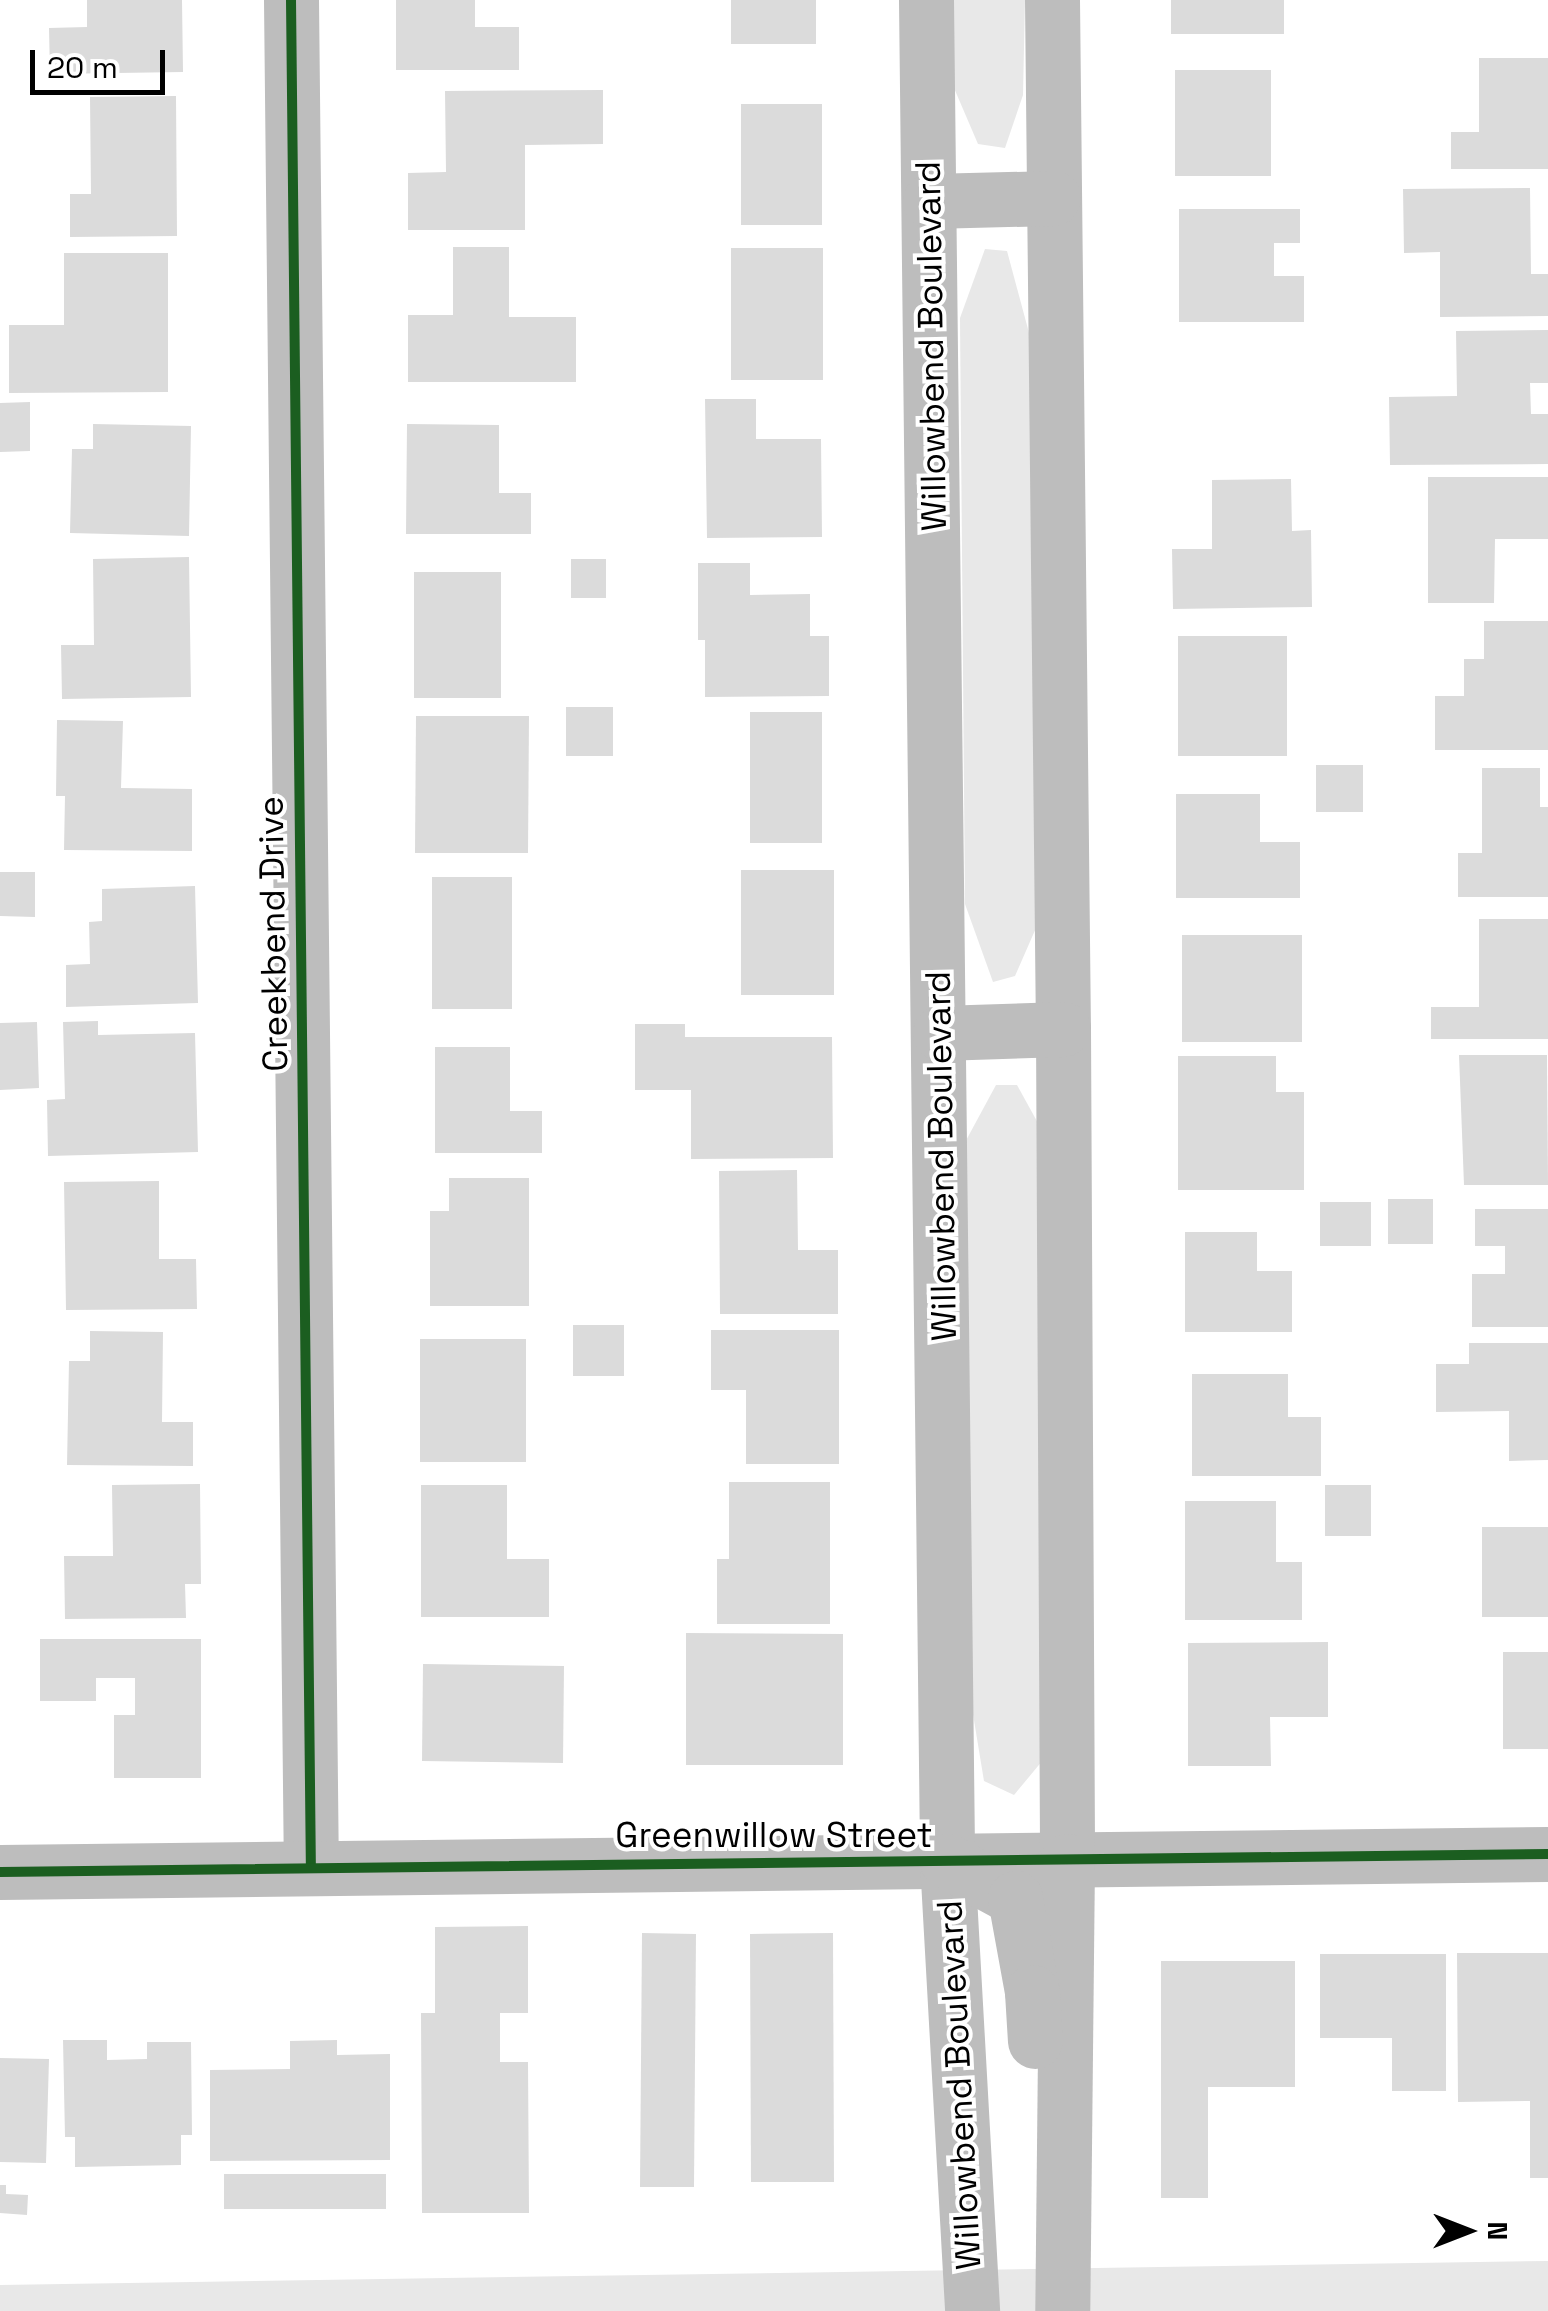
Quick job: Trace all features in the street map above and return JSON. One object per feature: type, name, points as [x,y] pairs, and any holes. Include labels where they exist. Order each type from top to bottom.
[{"type":"main road","name":"Creekbend Drive","points":[[291,0],[311,1867]]},
{"type":"main road","name":"Willowbend Boulevard","points":[[926,0],[947,1862],[972,2311]]},
{"type":"main road","points":[[1052,0],[1067,1861],[1062,2311]]},
{"type":"main road","points":[[930,201],[1052,198]]},
{"type":"main road","points":[[940,1033],[1063,1029]]},
{"type":"main road","name":"Greenwillow Street","points":[[0,1872],[1548,1854]]},
{"type":"main road","points":[[947,1862],[1015,1898],[1032,1992],[1038,2100],[1064,2197]]},
{"type":"shaded area","points":[[948,0],[1025,0],[1023,95],[1005,148],[978,144],[948,74]]},
{"type":"shaded area","points":[[985,249],[1007,251],[1032,344],[1043,912],[1015,976],[993,982],[965,904],[960,318]]},
{"type":"shaded area","points":[[996,1085],[1017,1085],[1044,1134],[1043,1760],[1014,1795],[984,1781],[971,1702],[963,1146]]},
{"type":"shaded area","points":[[1548,2261],[1548,2311],[0,2311],[0,2285]]},
{"type":"building","points":[[87,0],[182,0],[183,72],[50,74],[49,28],[87,27]]},
{"type":"building","points":[[396,0],[475,0],[475,27],[519,27],[519,70],[396,70]]},
{"type":"building","points":[[731,0],[816,0],[816,44],[731,44]]},
{"type":"building","points":[[1171,0],[1284,0],[1284,34],[1171,34]]},
{"type":"building","points":[[1479,58],[1548,58],[1548,169],[1451,169],[1451,132],[1479,132]]},
{"type":"building","points":[[1175,70],[1271,70],[1271,176],[1175,176]]},
{"type":"building","points":[[603,90],[603,144],[525,145],[525,230],[408,230],[408,173],[446,172],[445,91]]},
{"type":"building","points":[[176,96],[177,236],[70,237],[70,194],[91,194],[90,97]]},
{"type":"building","points":[[741,104],[822,104],[822,225],[741,225]]},
{"type":"building","points":[[1530,188],[1531,274],[1548,274],[1548,316],[1440,317],[1440,252],[1404,253],[1403,189]]},
{"type":"building","points":[[1179,209],[1300,209],[1300,243],[1274,243],[1274,276],[1304,276],[1304,322],[1179,322]]},
{"type":"building","points":[[453,247],[509,247],[509,317],[576,317],[576,382],[408,382],[408,315],[453,315]]},
{"type":"building","points":[[731,248],[823,248],[823,380],[731,380]]},
{"type":"building","points":[[64,253],[168,253],[168,392],[9,393],[9,325],[64,325]]},
{"type":"building","points":[[1548,330],[1548,383],[1530,383],[1531,414],[1548,414],[1548,464],[1390,465],[1389,397],[1457,396],[1456,331]]},
{"type":"building","points":[[705,399],[756,399],[756,439],[821,439],[822,537],[707,538]]},
{"type":"building","points":[[30,402],[30,451],[0,452],[0,403]]},
{"type":"building","points":[[93,424],[191,426],[189,536],[70,533],[72,449],[93,449]]},
{"type":"building","points":[[407,424],[499,425],[499,493],[531,493],[531,534],[406,534]]},
{"type":"building","points":[[1428,477],[1548,477],[1548,539],[1495,539],[1494,603],[1428,603]]},
{"type":"building","points":[[1291,479],[1292,531],[1311,530],[1312,607],[1173,609],[1172,549],[1212,549],[1212,480]]},
{"type":"building","points":[[189,557],[191,697],[62,699],[61,645],[94,645],[93,559]]},
{"type":"building","points":[[571,559],[606,559],[606,598],[571,598]]},
{"type":"building","points":[[698,563],[750,563],[750,595],[810,594],[810,636],[829,636],[829,696],[705,697],[705,640],[698,640]]},
{"type":"building","points":[[414,572],[501,572],[501,698],[414,698]]},
{"type":"building","points":[[1484,621],[1548,621],[1548,750],[1435,750],[1435,696],[1464,696],[1464,659],[1484,659]]},
{"type":"building","points":[[1178,636],[1287,636],[1287,756],[1178,756]]},
{"type":"building","points":[[566,707],[613,707],[613,756],[566,756]]},
{"type":"building","points":[[750,712],[822,712],[822,843],[750,843]]},
{"type":"building","points":[[416,716],[529,716],[528,853],[415,853]]},
{"type":"building","points":[[57,720],[123,721],[121,788],[192,789],[192,851],[64,850],[65,796],[56,796]]},
{"type":"building","points":[[1316,765],[1363,765],[1363,812],[1316,812]]},
{"type":"building","points":[[1482,768],[1540,768],[1540,807],[1548,807],[1548,897],[1458,897],[1458,853],[1482,853]]},
{"type":"building","points":[[1176,794],[1260,794],[1260,842],[1300,842],[1300,898],[1176,898]]},
{"type":"building","points":[[741,870],[834,870],[834,995],[741,995]]},
{"type":"building","points":[[0,872],[35,872],[35,917],[0,916]]},
{"type":"building","points":[[432,877],[512,877],[512,1009],[432,1009]]},
{"type":"building","points":[[195,886],[198,1003],[66,1007],[66,965],[90,964],[89,922],[102,921],[102,889]]},
{"type":"building","points":[[1479,919],[1548,919],[1548,1039],[1431,1039],[1431,1007],[1479,1007]]},
{"type":"building","points":[[1182,935],[1302,935],[1302,1042],[1182,1042]]},
{"type":"building","points":[[98,1021],[98,1035],[195,1033],[198,1152],[48,1156],[47,1100],[65,1099],[63,1022]]},
{"type":"building","points":[[37,1022],[39,1088],[0,1090],[0,1023]]},
{"type":"building","points":[[635,1024],[685,1024],[685,1037],[832,1037],[833,1158],[691,1159],[691,1090],[635,1090]]},
{"type":"building","points":[[435,1047],[510,1047],[510,1111],[542,1111],[542,1153],[435,1153]]},
{"type":"building","points":[[1459,1055],[1547,1055],[1548,1185],[1464,1185]]},
{"type":"building","points":[[1178,1056],[1276,1056],[1276,1092],[1304,1092],[1304,1190],[1178,1190]]},
{"type":"building","points":[[797,1170],[798,1250],[838,1250],[838,1314],[720,1314],[719,1171]]},
{"type":"building","points":[[449,1178],[529,1178],[529,1306],[430,1306],[430,1211],[449,1211]]},
{"type":"building","points":[[159,1181],[159,1259],[196,1259],[197,1309],[66,1310],[64,1182]]},
{"type":"building","points":[[1388,1199],[1433,1199],[1433,1244],[1388,1244]]},
{"type":"building","points":[[1320,1202],[1371,1202],[1371,1246],[1320,1246]]},
{"type":"building","points":[[1475,1209],[1548,1209],[1548,1327],[1472,1327],[1472,1274],[1505,1274],[1505,1246],[1475,1246]]},
{"type":"building","points":[[1185,1232],[1257,1232],[1257,1271],[1292,1271],[1292,1332],[1185,1332]]},
{"type":"building","points":[[573,1325],[624,1325],[624,1376],[573,1376]]},
{"type":"building","points":[[711,1330],[839,1330],[839,1464],[746,1464],[746,1390],[711,1390]]},
{"type":"building","points":[[90,1331],[163,1332],[162,1422],[193,1422],[193,1466],[67,1465],[69,1361],[90,1361]]},
{"type":"building","points":[[420,1339],[526,1339],[526,1462],[420,1462]]},
{"type":"building","points":[[1469,1343],[1548,1343],[1548,1460],[1509,1461],[1509,1411],[1436,1412],[1436,1364],[1469,1364]]},
{"type":"building","points":[[1192,1374],[1288,1374],[1288,1417],[1321,1417],[1321,1476],[1192,1476]]},
{"type":"building","points":[[729,1482],[830,1482],[830,1624],[717,1624],[717,1559],[729,1559]]},
{"type":"building","points":[[200,1484],[201,1584],[185,1584],[186,1618],[65,1619],[64,1556],[113,1556],[112,1485]]},
{"type":"building","points":[[421,1485],[507,1485],[507,1559],[549,1559],[549,1617],[421,1617]]},
{"type":"building","points":[[1325,1485],[1371,1485],[1371,1536],[1325,1536]]},
{"type":"building","points":[[1185,1501],[1276,1501],[1276,1562],[1302,1562],[1302,1620],[1185,1620]]},
{"type":"building","points":[[1482,1527],[1548,1527],[1548,1617],[1482,1617]]},
{"type":"building","points":[[686,1633],[843,1634],[843,1765],[686,1765]]},
{"type":"building","points":[[40,1639],[201,1639],[201,1778],[114,1778],[114,1715],[135,1715],[135,1678],[96,1678],[96,1701],[40,1701]]},
{"type":"building","points":[[1328,1642],[1328,1717],[1270,1717],[1271,1766],[1188,1766],[1188,1643]]},
{"type":"building","points":[[1503,1652],[1548,1652],[1548,1749],[1503,1749]]},
{"type":"building","points":[[423,1664],[564,1666],[563,1763],[422,1761]]},
{"type":"building","points":[[528,1926],[528,2013],[500,2013],[500,2062],[528,2062],[529,2213],[422,2213],[421,2013],[435,2013],[435,1927]]},
{"type":"building","points":[[642,1933],[696,1934],[694,2187],[640,2187]]},
{"type":"building","points":[[833,1933],[834,2182],[751,2182],[750,1934]]},
{"type":"building","points":[[1457,1953],[1548,1953],[1548,2178],[1530,2178],[1530,2101],[1458,2102]]},
{"type":"building","points":[[1320,1954],[1446,1954],[1446,2091],[1392,2091],[1392,2038],[1320,2038]]},
{"type":"building","points":[[1161,1961],[1295,1961],[1295,2087],[1208,2087],[1208,2198],[1161,2198]]},
{"type":"building","points":[[63,2040],[107,2040],[107,2060],[147,2059],[147,2042],[191,2042],[192,2135],[181,2135],[181,2165],[75,2167],[75,2137],[65,2137]]},
{"type":"building","points":[[337,2040],[337,2055],[390,2054],[390,2160],[210,2161],[210,2070],[290,2069],[290,2041]]},
{"type":"building","points":[[0,2058],[49,2059],[46,2163],[0,2162]]},
{"type":"building","points":[[224,2174],[386,2174],[386,2209],[224,2209]]},
{"type":"building","points":[[0,2185],[6,2185],[6,2194],[28,2195],[27,2215],[0,2213]]},
{"type":"cycle path","points":[[291,0],[311,1867]]},
{"type":"cycle path","points":[[0,1872],[1548,1854]]}]
